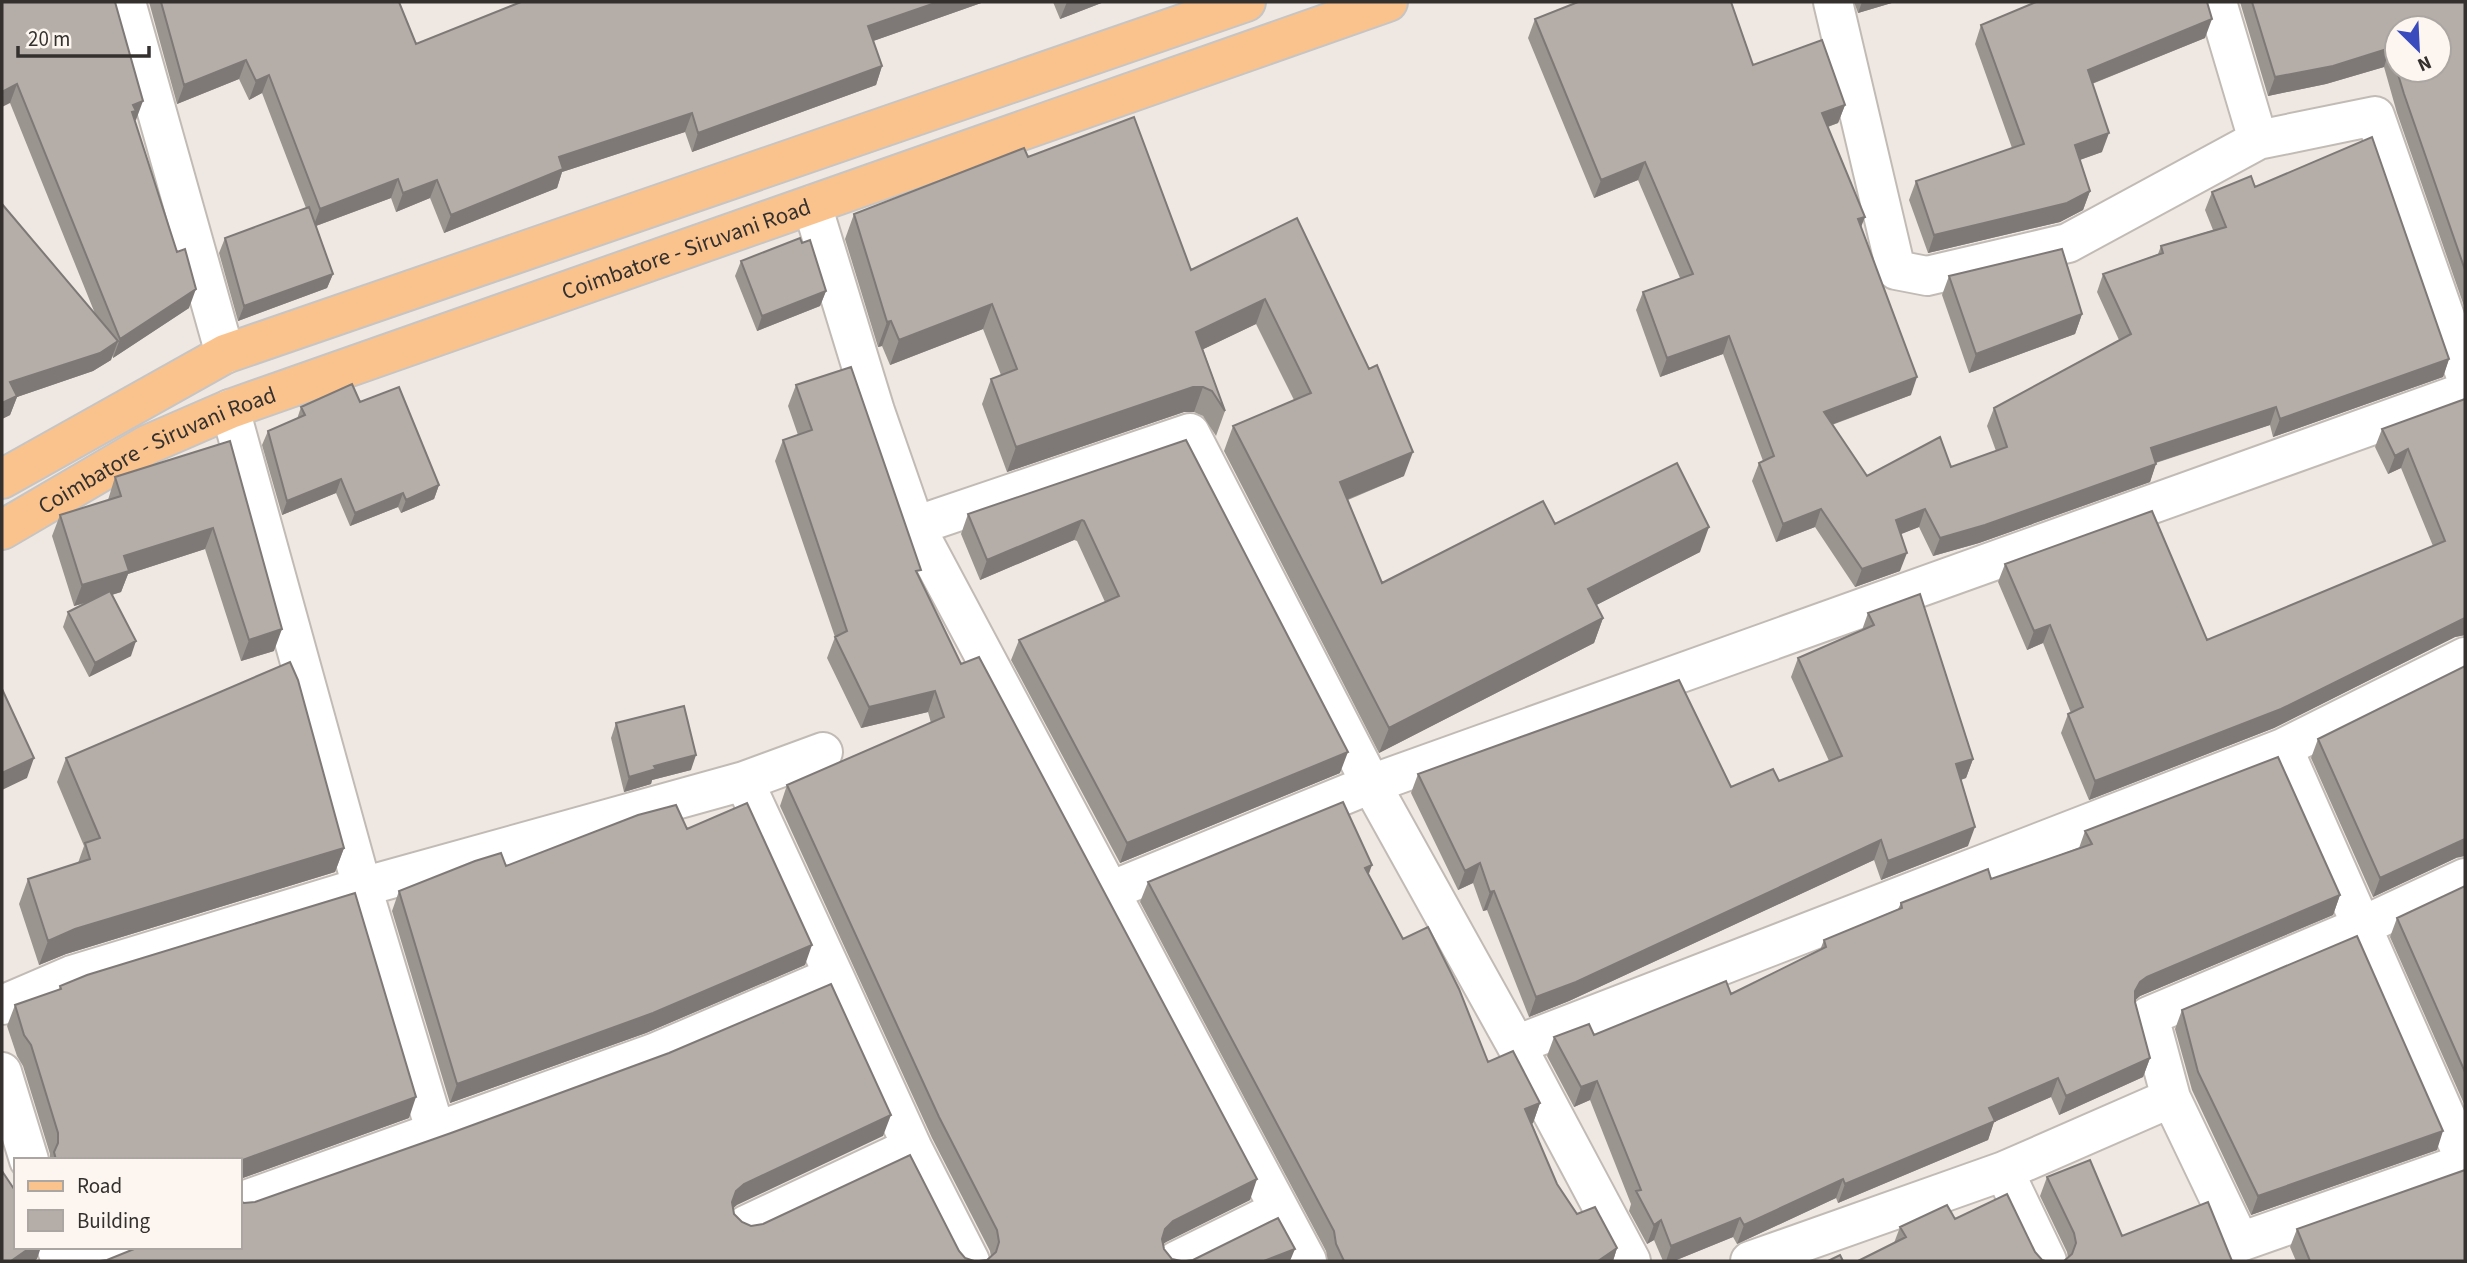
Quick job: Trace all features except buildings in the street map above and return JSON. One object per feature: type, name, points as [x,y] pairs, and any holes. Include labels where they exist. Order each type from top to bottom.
[{"type":"main road","points":[[2,479],[225,354],[1246,2]]},
{"type":"main road","name":"Coimbatore - Siruvani Road","points":[[2,530],[147,445],[230,409],[1388,2]]},
{"type":"street","points":[[126,2],[225,354]]},
{"type":"street","points":[[1833,2],[1896,270],[1927,276],[2068,243],[2258,140],[2375,116],[2465,374]]},
{"type":"street","points":[[2217,2],[2258,140]]},
{"type":"street","points":[[813,205],[875,411],[915,526],[1307,1261]]},
{"type":"street","points":[[1110,891],[1371,784],[2465,392]]},
{"type":"street","points":[[230,409],[362,887],[436,1133]]},
{"type":"street","points":[[915,526],[1191,433],[1371,784],[1516,1045],[1631,1261]]},
{"type":"street","points":[[1516,1045],[2283,748],[2465,657]]},
{"type":"street","points":[[2283,748],[2362,926],[2414,1041],[2465,1162],[2244,1252],[2171,1098],[2149,1016],[2362,926],[2465,878]]},
{"type":"street","points":[[2,1005],[72,975],[362,887],[744,781],[823,752]]},
{"type":"street","points":[[744,781],[912,1147],[970,1261]]},
{"type":"street","points":[[242,1201],[654,1053],[834,976]]},
{"type":"street","points":[[2,1072],[28,1158]]},
{"type":"street","points":[[1750,1261],[2004,1171],[2171,1098]]},
{"type":"street","points":[[746,1225],[912,1147]]},
{"type":"street","points":[[2004,1171],[2047,1261]]},
{"type":"street","points":[[1176,1261],[1279,1210]]},
{"type":"street","points":[[91,1261],[121,1249]]}]
